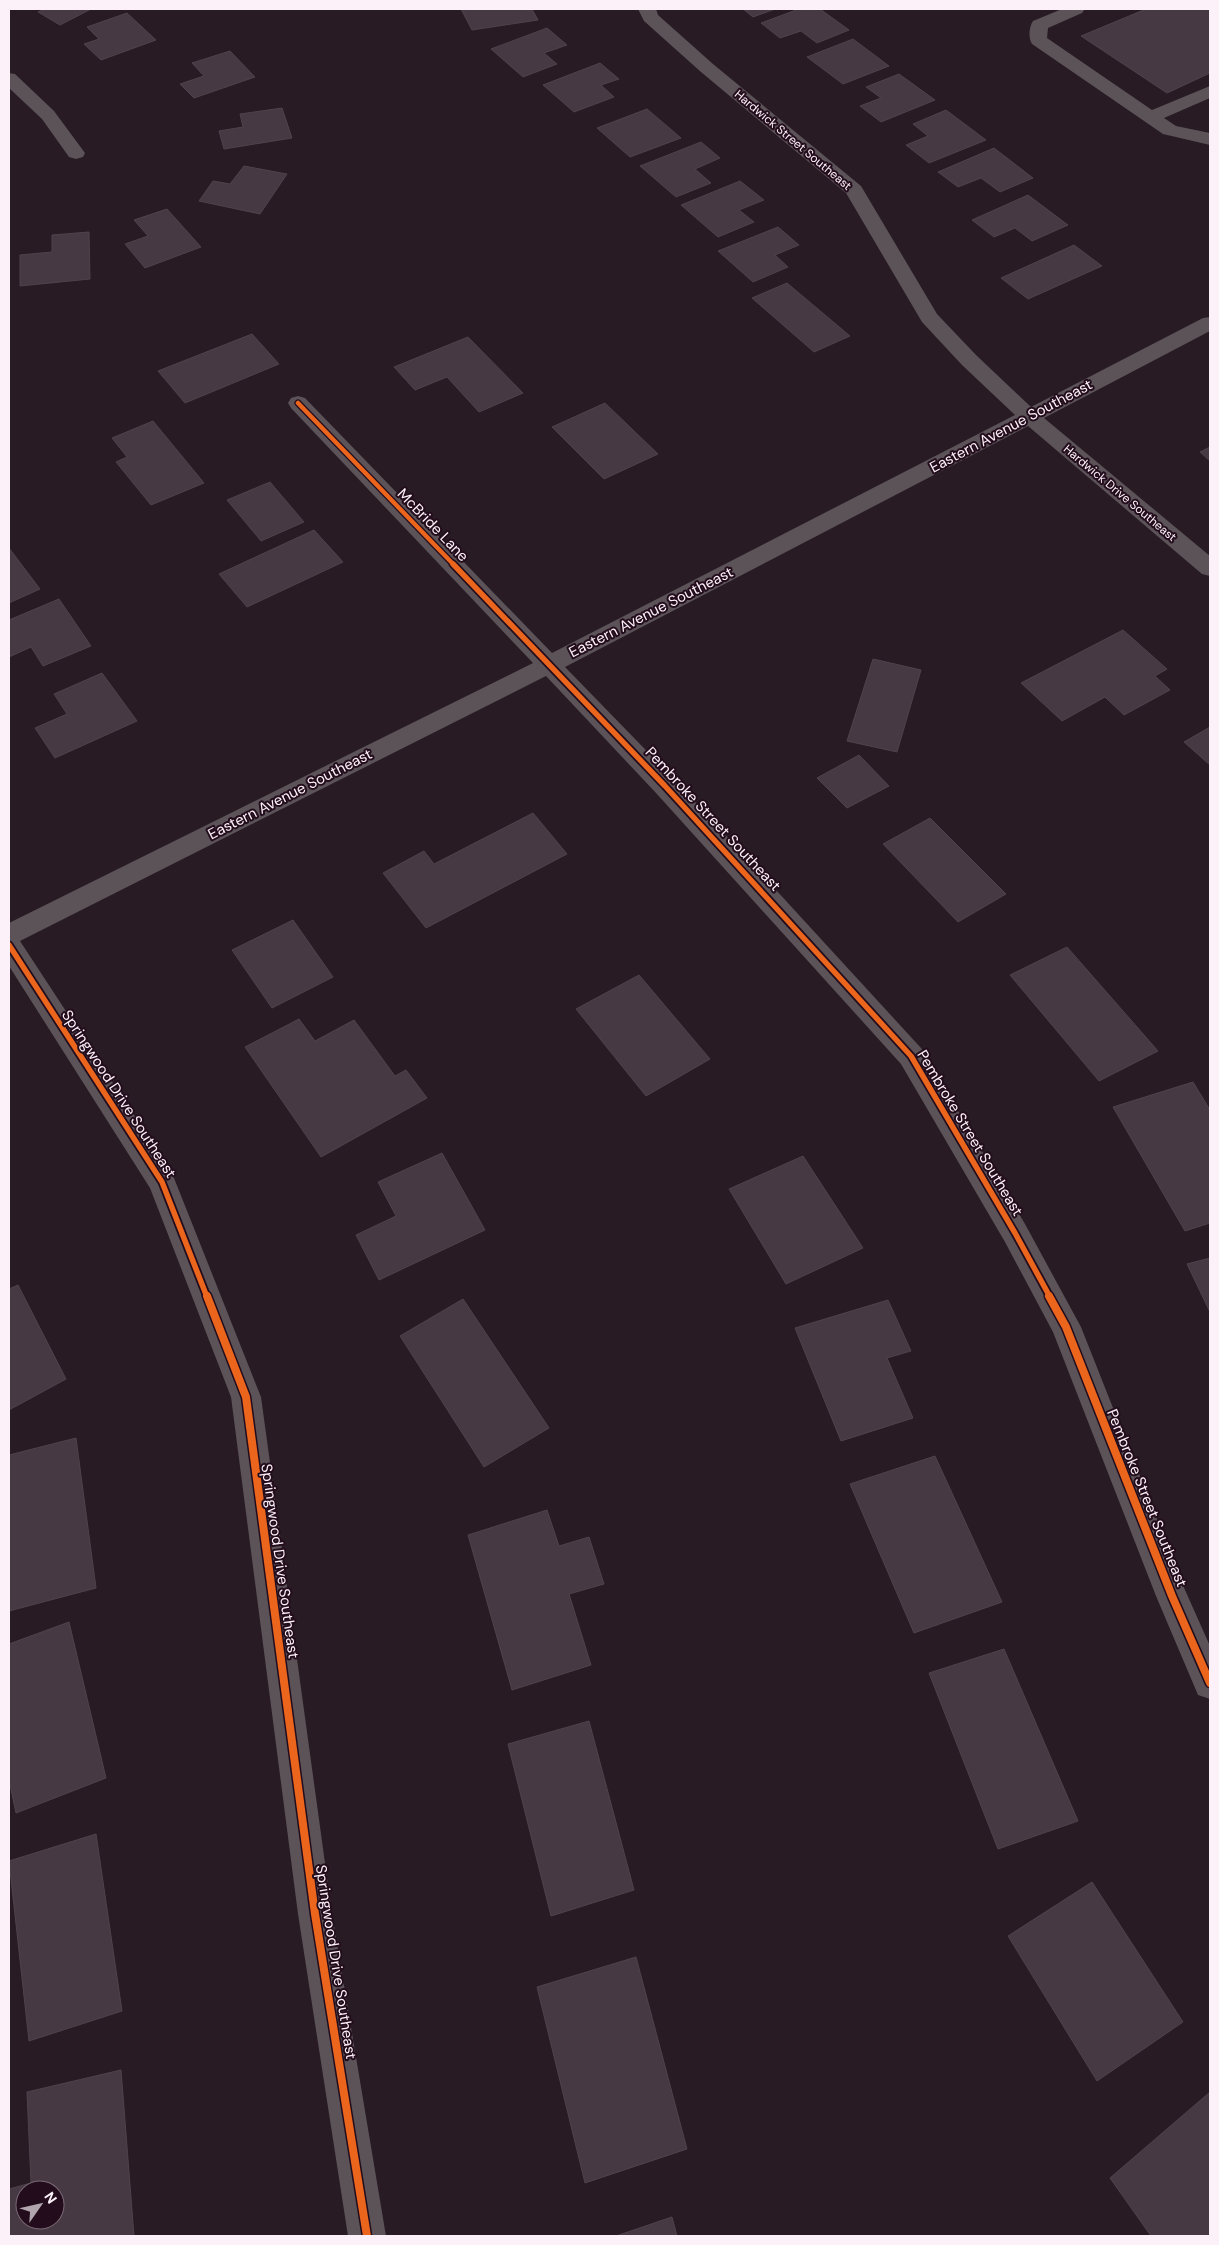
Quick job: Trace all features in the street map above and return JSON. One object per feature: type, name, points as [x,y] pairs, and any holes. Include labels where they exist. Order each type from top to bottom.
[{"type":"street","points":[[1076,9],[1039,25],[1038,40],[1170,130],[1210,139]]},
{"type":"street","name":"Hardwick Street Southeast","points":[[648,13],[707,68],[854,190],[929,318],[969,360],[1030,417]]},
{"type":"street","points":[[9,78],[48,115],[76,153]]},
{"type":"street","points":[[1152,117],[1210,91]]},
{"type":"street","name":"Eastern Avenue Southeast","points":[[9,935],[550,664],[1210,323]]},
{"type":"street","name":"McBride Lane","points":[[298,403],[550,664]]},
{"type":"street","name":"Hardwick Drive Southeast","points":[[1030,417],[1210,568]]},
{"type":"street","name":"Pembroke Street Southeast","points":[[550,664],[762,890],[911,1056],[1015,1233],[1066,1327],[1172,1596],[1210,1683]]},
{"type":"street","name":"Springwood Drive Southeast","points":[[9,945],[162,1182],[246,1396],[315,1914],[367,2236]]},
{"type":"building","points":[[45,9],[91,9],[60,25],[38,12]]},
{"type":"building","points":[[461,9],[532,9],[538,20],[472,30]]},
{"type":"building","points":[[743,9],[775,9],[753,17]]},
{"type":"building","points":[[799,9],[820,9],[849,30],[817,43],[801,31],[780,38],[761,23]]},
{"type":"building","points":[[1146,9],[1210,9],[1210,73],[1167,93],[1081,36]]},
{"type":"building","points":[[127,13],[156,40],[101,60],[84,44],[99,39],[87,27]]},
{"type":"building","points":[[547,28],[567,45],[544,53],[557,64],[523,77],[491,49]]},
{"type":"building","points":[[853,39],[889,66],[843,84],[807,57]]},
{"type":"building","points":[[230,51],[255,77],[194,98],[180,84],[204,76],[192,63]]},
{"type":"building","points":[[600,63],[619,79],[601,85],[614,97],[574,112],[543,85]]},
{"type":"building","points":[[899,74],[935,100],[881,122],[860,106],[881,98],[866,87]]},
{"type":"building","points":[[282,108],[292,138],[224,149],[219,131],[243,127],[240,114]]},
{"type":"building","points":[[647,109],[681,138],[630,157],[597,128]]},
{"type":"building","points":[[946,110],[986,140],[929,163],[906,145],[928,136],[913,124]]},
{"type":"building","points":[[701,142],[720,158],[695,169],[711,183],[676,197],[640,166]]},
{"type":"building","points":[[994,148],[1033,178],[1000,192],[981,178],[958,187],[938,172]]},
{"type":"building","points":[[244,166],[287,174],[260,214],[199,201],[213,181],[230,184]]},
{"type":"building","points":[[740,181],[764,200],[739,210],[754,222],[718,237],[681,205]]},
{"type":"building","points":[[1028,195],[1068,225],[1032,241],[1015,228],[994,237],[972,220]]},
{"type":"building","points":[[167,209],[201,247],[145,268],[125,244],[148,236],[134,220]]},
{"type":"building","points":[[778,227],[799,245],[775,255],[788,267],[753,282],[718,251]]},
{"type":"building","points":[[89,232],[90,279],[20,286],[20,255],[52,252],[52,235]]},
{"type":"building","points":[[1074,245],[1102,266],[1028,299],[1001,278]]},
{"type":"building","points":[[787,283],[850,336],[814,352],[752,298]]},
{"type":"building","points":[[252,334],[279,364],[185,403],[158,371]]},
{"type":"building","points":[[468,337],[523,393],[479,412],[447,377],[415,390],[394,367]]},
{"type":"building","points":[[605,403],[658,454],[604,479],[552,427]]},
{"type":"building","points":[[153,421],[204,483],[151,505],[116,462],[127,457],[112,438]]},
{"type":"building","points":[[1210,447],[1210,461],[1200,452]]},
{"type":"building","points":[[270,482],[304,522],[261,541],[227,500]]},
{"type":"building","points":[[314,530],[343,562],[247,607],[219,574]]},
{"type":"building","points":[[9,548],[40,589],[9,603]]},
{"type":"building","points":[[59,599],[91,646],[43,666],[31,647],[9,657],[9,620]]},
{"type":"building","points":[[1123,630],[1167,669],[1155,676],[1170,690],[1124,715],[1105,697],[1062,721],[1021,683]]},
{"type":"building","points":[[873,659],[921,670],[897,752],[847,741]]},
{"type":"building","points":[[102,673],[137,721],[55,758],[35,728],[67,714],[54,694]]},
{"type":"building","points":[[1210,727],[1210,765],[1184,742]]},
{"type":"building","points":[[859,755],[889,786],[847,808],[817,778]]},
{"type":"building","points":[[533,813],[567,854],[426,928],[383,873],[424,851],[434,864]]},
{"type":"building","points":[[930,818],[1006,894],[958,922],[883,844]]},
{"type":"building","points":[[293,920],[333,977],[272,1008],[232,950]]},
{"type":"building","points":[[1067,947],[1158,1051],[1099,1081],[1010,975]]},
{"type":"building","points":[[639,975],[710,1059],[646,1096],[576,1009]]},
{"type":"building","points":[[299,1019],[315,1041],[354,1020],[395,1076],[406,1070],[427,1098],[321,1157],[245,1047]]},
{"type":"building","points":[[1193,1082],[1210,1110],[1210,1223],[1185,1231],[1113,1107]]},
{"type":"building","points":[[442,1153],[485,1230],[379,1280],[356,1235],[396,1216],[378,1182]]},
{"type":"building","points":[[803,1156],[863,1248],[786,1284],[729,1189]]},
{"type":"building","points":[[1210,1258],[1210,1312],[1187,1264]]},
{"type":"building","points":[[18,1285],[66,1379],[9,1410],[9,1289]]},
{"type":"building","points":[[463,1299],[549,1428],[484,1467],[400,1336]]},
{"type":"building","points":[[888,1300],[911,1351],[887,1358],[913,1418],[841,1441],[795,1328]]},
{"type":"building","points":[[76,1438],[96,1588],[9,1611],[9,1455]]},
{"type":"building","points":[[935,1456],[1002,1602],[914,1633],[850,1484]]},
{"type":"building","points":[[547,1510],[559,1546],[589,1537],[604,1584],[569,1594],[591,1665],[512,1690],[468,1535]]},
{"type":"building","points":[[69,1622],[106,1778],[16,1813],[9,1780],[9,1644]]},
{"type":"building","points":[[1004,1649],[1078,1821],[998,1849],[929,1673]]},
{"type":"building","points":[[589,1721],[634,1890],[551,1916],[508,1744]]},
{"type":"building","points":[[96,1834],[122,2011],[29,2041],[9,1861]]},
{"type":"building","points":[[1092,1882],[1183,2022],[1097,2081],[1008,1936]]},
{"type":"building","points":[[636,1957],[687,2149],[585,2183],[537,1987]]},
{"type":"building","points":[[121,2070],[134,2236],[9,2236],[9,2189],[15,2187],[15,2230],[65,2230],[65,2180],[31,2180],[27,2092]]},
{"type":"building","points":[[1210,2092],[1210,2236],[1151,2236],[1110,2178]]},
{"type":"building","points":[[672,2217],[677,2236],[616,2236]]},
{"type":"cycle path","points":[[298,403],[665,786],[911,1056],[1015,1233],[1066,1327],[1172,1596],[1210,1683]]},
{"type":"cycle path","points":[[9,945],[162,1182],[246,1397],[315,1914],[367,2236]]}]
